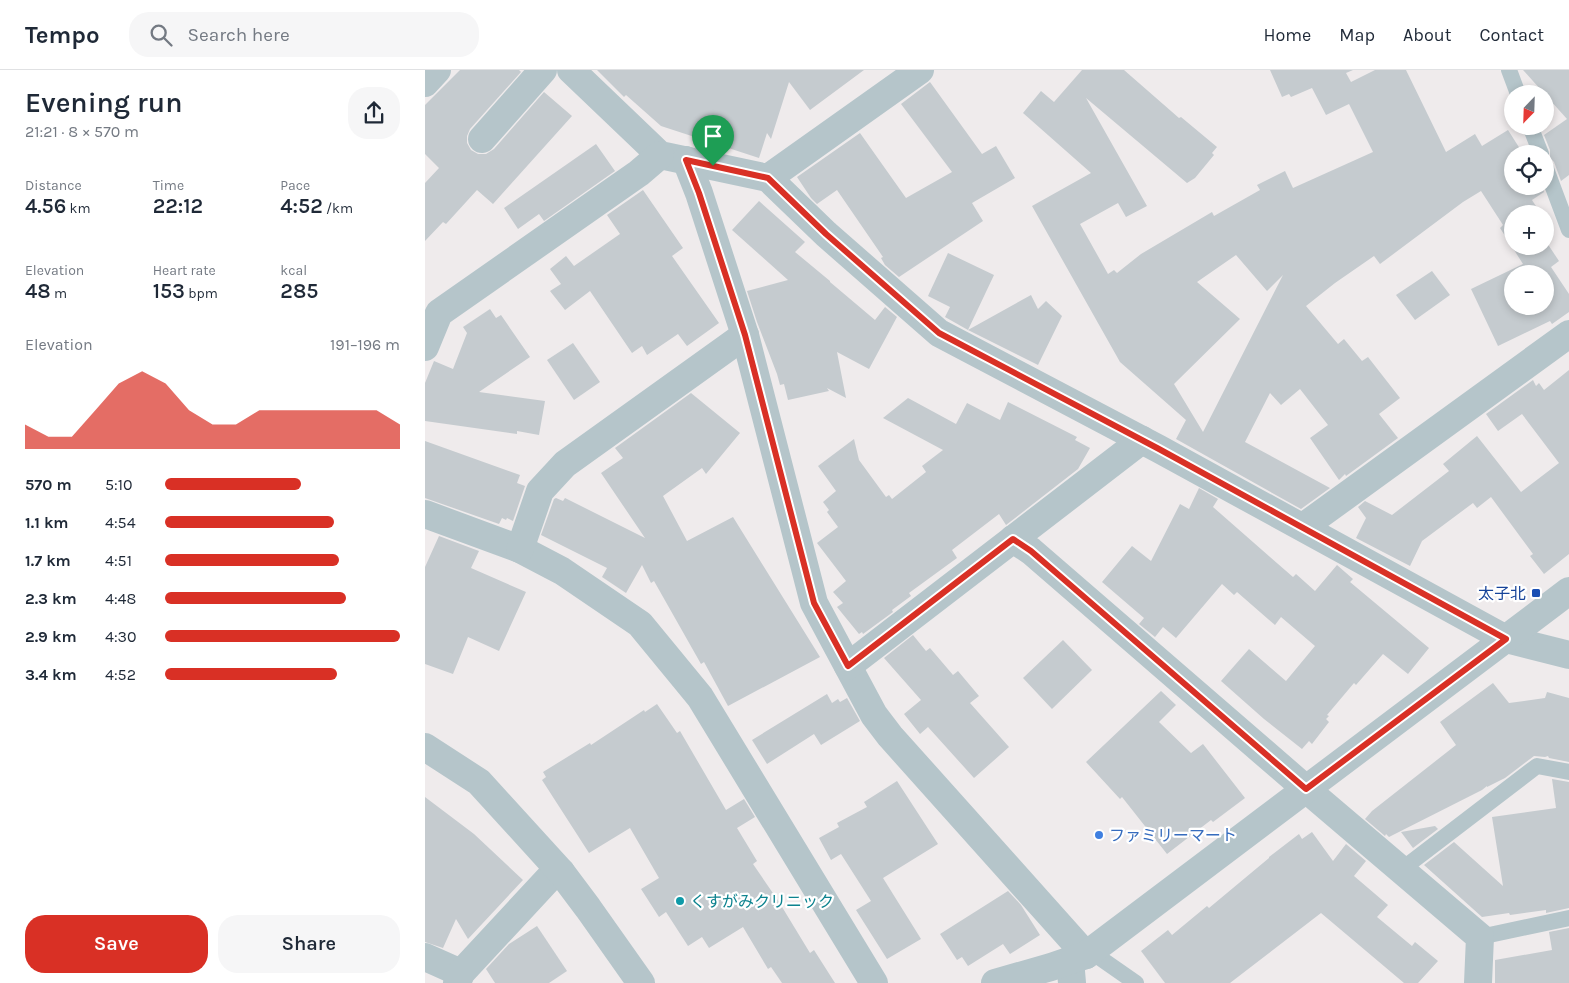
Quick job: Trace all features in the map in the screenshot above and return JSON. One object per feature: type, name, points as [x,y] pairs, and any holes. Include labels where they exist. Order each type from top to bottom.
[{"type":"street","points":[[425,83],[437,70]]},
{"type":"street","points":[[482,139],[543,70]]},
{"type":"street","points":[[571,70],[673,157],[699,193],[745,335],[814,603],[874,715],[1079,962]]},
{"type":"street","points":[[768,178],[920,70]]},
{"type":"street","points":[[425,347],[432,310],[639,173],[673,157],[768,178],[826,234],[939,333],[1142,440],[1506,639],[1569,655]]},
{"type":"street","points":[[1303,527],[1569,334]]},
{"type":"street","points":[[520,549],[540,491],[565,464],[745,335]]},
{"type":"street","points":[[848,666],[1142,440]]},
{"type":"street","points":[[425,514],[520,549],[562,571],[640,624],[700,697],[874,983]]},
{"type":"street","points":[[1013,539],[1031,551],[1480,937],[1478,983]]},
{"type":"street","points":[[995,983],[1079,962],[1569,591]]},
{"type":"street","points":[[425,747],[479,782],[561,872],[641,983]]},
{"type":"street","points":[[425,957],[459,978],[552,875],[561,872]]},
{"type":"lane","points":[[1509,70],[1515,85]]},
{"type":"lane","points":[[1554,190],[1569,230]]},
{"type":"lane","points":[[1401,870],[1537,766],[1569,772]]},
{"type":"lane","points":[[1480,937],[1569,918]]},
{"type":"lane","points":[[1079,962],[1136,983]]},
{"type":"building","points":[[460,70],[519,70],[521,72],[470,129],[467,143],[471,150],[478,154],[486,154],[494,149],[544,92],[572,116],[493,204],[477,190],[446,224],[443,222],[425,241],[425,183],[439,168],[425,154],[425,105]]},
{"type":"building","points":[[597,70],[864,70],[810,110],[789,82],[771,139],[767,133],[759,158],[661,126],[626,95],[624,97]]},
{"type":"building","points":[[1082,70],[1124,70],[1179,118],[1181,117],[1217,147],[1212,153],[1214,155],[1195,178],[1187,183],[1086,98],[1147,206],[1126,217],[1118,203],[1080,224],[1108,274],[1114,270],[1117,273],[1141,254],[1212,212],[1214,216],[1260,190],[1257,185],[1285,171],[1293,188],[1373,152],[1349,104],[1326,115],[1312,88],[1291,97],[1289,94],[1282,97],[1270,70],[1353,70],[1346,73],[1351,82],[1375,70],[1406,70],[1446,152],[1475,134],[1482,146],[1504,132],[1504,135],[1511,135],[1518,145],[1504,145],[1504,195],[1540,195],[1532,200],[1535,205],[1504,205],[1504,234],[1500,228],[1503,225],[1481,191],[1463,202],[1380,264],[1374,256],[1306,306],[1338,344],[1344,339],[1362,361],[1368,357],[1400,398],[1379,414],[1398,438],[1339,480],[1310,438],[1328,425],[1300,389],[1281,405],[1270,393],[1245,442],[1330,488],[1301,509],[1176,439],[1186,420],[1120,362],[1032,206],[1091,173],[1023,113],[1041,91],[1054,102]],"holes":[[[1236,255],[1267,291],[1283,275],[1203,432],[1174,384],[1240,319],[1197,282]]]},
{"type":"building","points":[[1523,70],[1569,70],[1569,175],[1561,181],[1554,162],[1554,145],[1548,145],[1544,135],[1554,135],[1554,128],[1567,119],[1554,105],[1554,85],[1536,85]]},
{"type":"building","points":[[930,82],[982,154],[996,146],[1015,178],[972,203],[983,221],[899,277],[885,265],[881,258],[883,257],[837,190],[817,204],[797,177],[860,133],[906,198],[952,172],[901,104]]},
{"type":"building","points":[[596,144],[615,171],[544,221],[539,214],[518,229],[504,208]]},
{"type":"building","points":[[643,190],[683,248],[672,256],[719,323],[687,346],[678,334],[647,355],[642,346],[632,353],[590,291],[565,310],[550,291],[561,284],[550,269],[566,256],[574,266],[620,234],[607,215]]},
{"type":"building","points":[[759,201],[805,242],[795,252],[875,320],[885,307],[897,317],[869,369],[837,352],[846,398],[827,388],[829,391],[788,400],[784,384],[780,385],[747,291],[788,280],[732,230]]},
{"type":"building","points":[[948,253],[994,275],[968,330],[945,317],[950,307],[928,296]]},
{"type":"building","points":[[1554,254],[1559,261],[1554,265],[1521,265],[1523,264],[1517,255]]},
{"type":"building","points":[[1432,271],[1450,295],[1415,320],[1396,295]]},
{"type":"building","points":[[1554,272],[1569,294],[1569,312],[1552,324],[1550,321],[1498,346],[1471,289],[1504,273],[1504,315],[1554,315]]},
{"type":"building","points":[[1031,295],[1038,309],[1046,301],[1062,316],[1038,365],[968,330]]},
{"type":"building","points":[[490,309],[496,318],[501,315],[530,357],[479,392],[545,401],[539,435],[517,431],[517,434],[425,421],[425,383],[434,361],[453,369],[467,333],[463,327]]},
{"type":"building","points":[[573,343],[600,382],[574,400],[547,360]]},
{"type":"building","points":[[1569,370],[1569,554],[1544,574],[1530,556],[1533,554],[1491,497],[1477,508],[1473,503],[1422,541],[1410,566],[1356,538],[1366,518],[1358,507],[1365,501],[1392,515],[1449,471],[1443,464],[1477,436],[1521,492],[1559,463],[1522,414],[1498,431],[1486,414],[1533,380],[1536,386],[1539,383],[1544,390]]},
{"type":"building","points":[[691,393],[740,433],[706,474],[702,468],[663,496],[687,541],[733,517],[820,657],[728,706],[704,662],[701,664],[654,581],[651,583],[642,565],[626,593],[602,577],[607,568],[541,535],[554,499],[563,501],[565,498],[645,538],[601,473],[623,458],[615,448]]},
{"type":"building","points":[[908,398],[956,424],[967,403],[1000,420],[1008,402],[1077,437],[1075,440],[1090,448],[1078,469],[1006,525],[999,514],[952,550],[957,558],[909,593],[911,596],[892,610],[893,612],[863,634],[862,632],[859,634],[837,607],[843,603],[833,592],[846,581],[817,543],[838,527],[827,512],[829,510],[823,502],[836,491],[818,466],[854,439],[859,460],[886,497],[889,495],[892,499],[926,472],[922,466],[943,450],[883,418]]},
{"type":"building","points":[[425,441],[520,475],[517,483],[525,486],[513,521],[502,518],[499,524],[425,498]]},
{"type":"building","points":[[1199,488],[1218,499],[1213,507],[1293,577],[1296,574],[1315,591],[1337,565],[1353,579],[1350,582],[1429,648],[1408,674],[1383,654],[1356,685],[1354,683],[1327,715],[1329,716],[1326,719],[1329,722],[1312,744],[1309,741],[1302,749],[1221,681],[1249,649],[1286,681],[1315,646],[1281,617],[1275,625],[1237,592],[1234,595],[1222,584],[1176,638],[1163,627],[1155,637],[1139,624],[1144,618],[1102,582],[1132,546],[1151,561],[1180,504],[1189,509]]},
{"type":"building","points":[[439,536],[479,551],[471,568],[526,592],[499,651],[468,637],[453,674],[425,664],[425,567]]},
{"type":"building","points":[[913,635],[926,651],[930,648],[953,675],[958,671],[979,696],[970,703],[1009,747],[974,778],[928,727],[920,734],[904,714],[921,700],[884,658]]},
{"type":"building","points":[[1063,640],[1092,670],[1052,709],[1023,678]]},
{"type":"building","points":[[1493,683],[1509,703],[1545,698],[1547,692],[1569,698],[1569,762],[1549,758],[1548,756],[1534,756],[1505,778],[1389,837],[1386,834],[1385,836],[1365,819],[1372,811],[1456,745],[1440,722]]},
{"type":"building","points":[[1161,691],[1176,705],[1159,722],[1191,753],[1203,744],[1245,798],[1213,822],[1211,820],[1167,854],[1122,797],[1120,799],[1086,762]]},
{"type":"building","points":[[827,694],[832,703],[838,699],[840,702],[847,698],[860,721],[821,745],[814,734],[767,764],[752,740]]},
{"type":"building","points":[[657,704],[677,733],[680,731],[726,810],[744,799],[755,817],[737,828],[757,861],[753,864],[810,953],[814,950],[835,983],[782,983],[771,967],[768,969],[743,927],[709,948],[702,937],[688,946],[666,912],[659,917],[641,889],[659,878],[630,828],[589,853],[542,780],[546,777],[543,772],[590,743],[591,745],[644,710],[645,712]]},
{"type":"building","points":[[1552,779],[1569,782],[1569,908],[1546,913],[1546,910],[1482,917],[1424,865],[1454,842],[1503,886],[1492,817],[1556,808]]},
{"type":"building","points":[[897,781],[938,844],[883,878],[921,939],[887,959],[856,910],[871,901],[841,854],[831,860],[819,838],[839,827],[837,823],[867,807],[864,802]]},
{"type":"building","points":[[425,797],[474,834],[523,880],[468,939],[456,919],[443,948],[425,942]]},
{"type":"building","points":[[1435,826],[1438,829],[1413,848],[1401,832]]},
{"type":"building","points":[[1312,832],[1333,861],[1346,844],[1366,861],[1354,876],[1388,905],[1377,917],[1412,946],[1415,942],[1438,961],[1418,983],[1404,983],[1321,913],[1230,983],[1165,983],[1141,951],[1168,930],[1172,935],[1207,906],[1209,908],[1299,834],[1302,839]]},
{"type":"building","points":[[1008,891],[1021,905],[1040,935],[1010,954],[1003,944],[968,966],[962,957],[957,960],[940,934]]},
{"type":"building","points":[[537,926],[567,971],[549,983],[495,983],[486,969],[509,944]]},
{"type":"building","points":[[1569,928],[1569,983],[1495,983],[1495,960],[1552,950],[1549,932]]},
{"type":"place","name":"太子北","points":[[1536,593]]},
{"type":"place","name":"ファミリーマート","points":[[1099,835]]},
{"type":"place","name":"くすがみクリニック","points":[[680,901]]},
{"type":"route","points":[[686,160],[713,166],[768,178],[826,234],[939,333],[1159,449],[1506,639],[1306,789],[1031,551],[1013,539],[848,666],[814,603],[745,335],[699,193],[686,160]]}]
